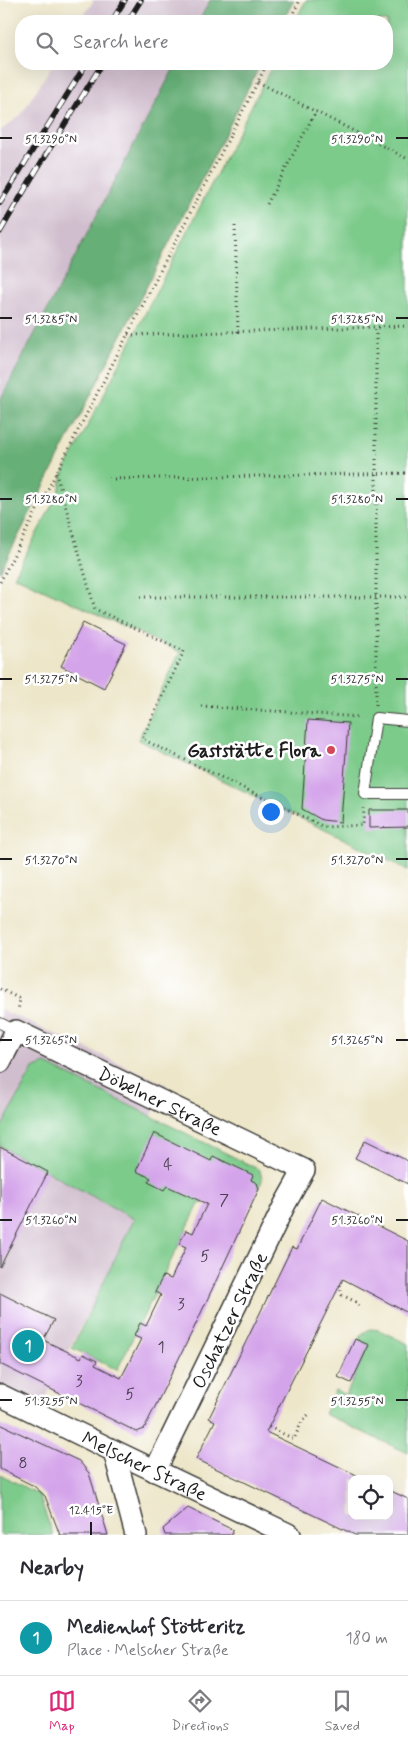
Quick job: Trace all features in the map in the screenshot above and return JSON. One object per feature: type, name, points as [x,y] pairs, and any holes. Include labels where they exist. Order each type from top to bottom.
[{"type":"street","points":[[0,1062],[8,1027]]},
{"type":"street","name":"Döbelner Straße","points":[[8,1027],[304,1170]]},
{"type":"street","name":"Oschatzer Straße","points":[[155,1471],[285,1204],[304,1170]]},
{"type":"street","name":"Melscher Straße","points":[[0,1395],[290,1535]]},
{"type":"street","points":[[114,1451],[136,1535]]},
{"type":"lane","points":[[408,721],[376,718],[366,794],[408,794]]},
{"type":"path","points":[[292,15],[300,0]]},
{"type":"path","points":[[0,582],[264,70]]},
{"type":"path","points":[[258,82],[408,159]]},
{"type":"path","points":[[267,204],[316,112]]},
{"type":"path","points":[[235,226],[238,332]]},
{"type":"path","points":[[128,334],[408,326]]},
{"type":"path","points":[[201,706],[376,718],[376,327]]},
{"type":"path","points":[[56,473],[95,610],[184,651],[142,739],[324,827],[362,826]]},
{"type":"path","points":[[109,479],[408,473]]},
{"type":"path","points":[[140,597],[408,597]]},
{"type":"path","points":[[0,989],[20,999],[8,1027]]},
{"type":"path","points":[[340,1285],[342,1295],[356,1302],[360,1308]]},
{"type":"path","points":[[269,1427],[294,1439],[302,1420],[309,1414]]},
{"type":"shaded area","points":[[94,0],[210,0],[202,15],[84,15]]},
{"type":"shaded area","points":[[49,70],[173,70],[0,400],[0,131],[20,116]]},
{"type":"shaded area","points":[[0,1009],[167,1085],[111,1197],[138,1212],[39,1411],[0,1392]]},
{"type":"green space","points":[[210,0],[294,0],[286,15],[202,15]]},
{"type":"green space","points":[[306,0],[408,0],[408,870],[138,740],[180,652],[14,576],[59,492],[63,474],[270,70],[393,70],[393,15],[298,15]]},
{"type":"green space","points":[[173,70],[258,70],[0,572],[0,400]]},
{"type":"green space","points":[[46,1064],[260,1170],[262,1180],[259,1189],[199,1204],[117,1370],[72,1348],[134,1219],[0,1146],[0,1130],[33,1069]]},
{"type":"green space","points":[[370,1329],[379,1330],[408,1344],[408,1453],[324,1414],[335,1390],[346,1395],[369,1345],[359,1340],[363,1333]]},
{"type":"green space","points":[[0,1474],[39,1495],[53,1535],[0,1535]]},
{"type":"building","points":[[83,623],[126,644],[104,688],[61,666]]},
{"type":"building","points":[[308,720],[348,723],[341,822],[322,820],[302,809]]},
{"type":"building","points":[[369,810],[408,810],[408,827],[369,828]]},
{"type":"building","points":[[154,1133],[211,1161],[213,1156],[253,1175],[251,1180],[257,1183],[259,1189],[144,1429],[137,1432],[0,1364],[0,1293],[54,1320],[43,1340],[81,1358],[83,1354],[97,1361],[95,1365],[121,1378],[141,1339],[134,1336],[140,1323],[146,1326],[161,1295],[155,1292],[163,1276],[171,1279],[186,1247],[179,1244],[186,1230],[193,1233],[207,1204],[167,1186],[164,1190],[148,1182],[151,1178],[136,1171]]},
{"type":"building","points":[[365,1140],[408,1161],[408,1184],[355,1158]]},
{"type":"building","points":[[0,1147],[48,1172],[0,1267]]},
{"type":"building","points":[[322,1198],[408,1241],[408,1313],[343,1279],[266,1432],[357,1475],[348,1475],[348,1520],[393,1520],[393,1492],[408,1499],[408,1535],[355,1535],[196,1459],[215,1421],[209,1418],[292,1247],[297,1249]]},
{"type":"building","points":[[355,1339],[369,1345],[351,1383],[338,1377]]},
{"type":"building","points":[[0,1424],[79,1461],[89,1473],[108,1535],[60,1535],[45,1496],[34,1486],[0,1469]]},
{"type":"building","points":[[188,1508],[233,1530],[231,1535],[165,1535],[163,1529]]},
{"type":"railway","points":[[116,15],[125,0]]},
{"type":"railway","points":[[132,15],[141,0]]},
{"type":"railway","points":[[0,203],[82,70]]},
{"type":"railway","points":[[0,232],[98,70]]},
{"type":"place","name":"Gaststätte Flora","points":[[331,750]]},
{"type":"place","name":"Medienhof Stötteritz","points":[[28,1346]]}]
